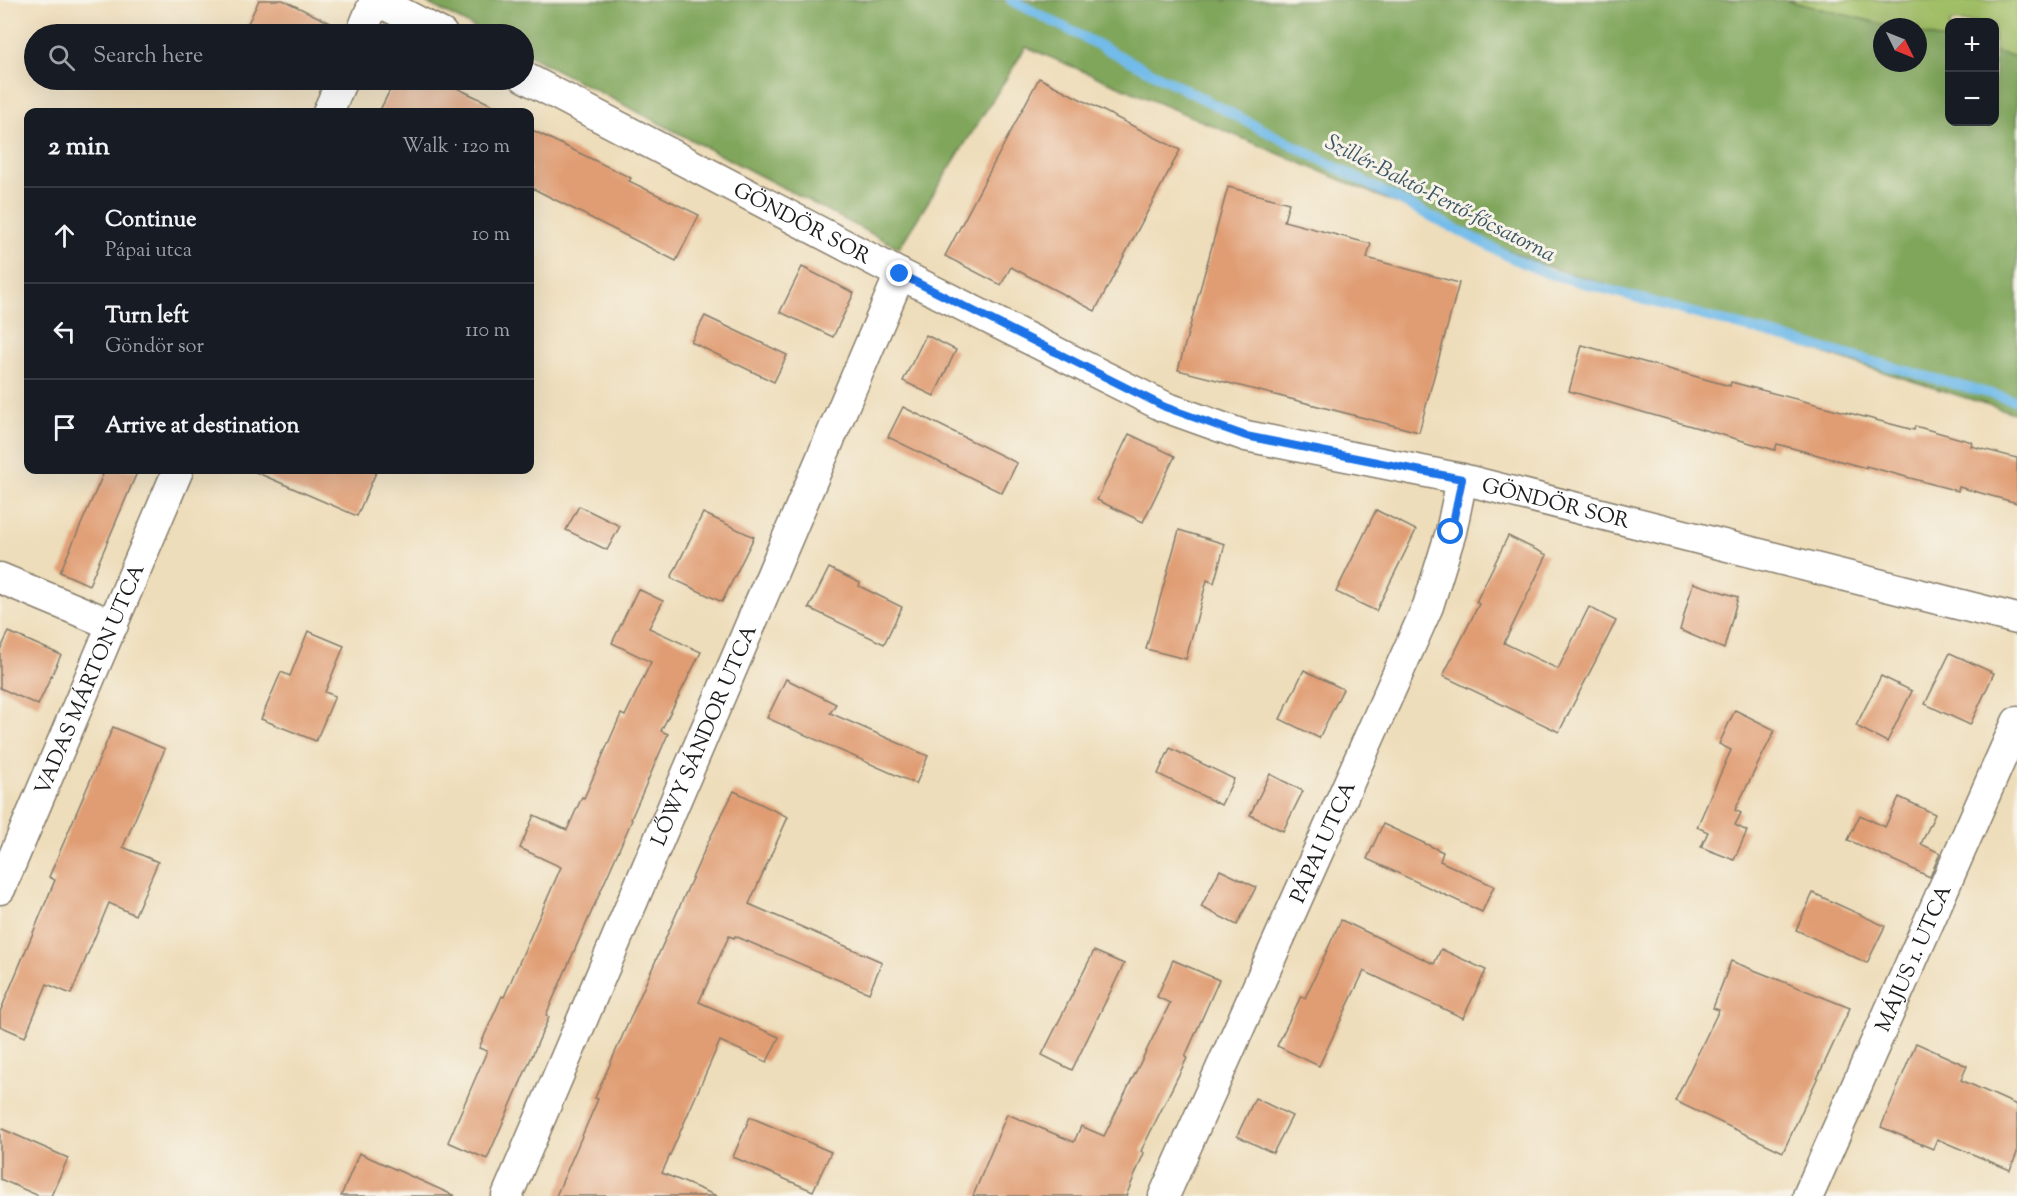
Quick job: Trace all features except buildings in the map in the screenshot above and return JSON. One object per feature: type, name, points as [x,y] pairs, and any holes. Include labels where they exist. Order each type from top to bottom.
[{"type":"street","points":[[365,24],[376,0],[423,24]]},
{"type":"street","name":"GÖNDÖR SOR","points":[[534,82],[900,274],[1165,407],[1246,436],[1462,479],[2017,619]]},
{"type":"street","points":[[330,108],[338,90]]},
{"type":"street","name":"LŐWY SÁNDOR UTCA","points":[[507,1196],[900,274]]},
{"type":"street","name":"VADAS MÁRTON UTCA","points":[[0,889],[176,474]]},
{"type":"street","name":"PÁPAI UTCA","points":[[1164,1196],[1428,606],[1451,532],[1462,479]]},
{"type":"street","points":[[0,578],[113,625]]},
{"type":"street","name":"MÁJUS 1. UTCA","points":[[1808,1196],[2017,722]]},
{"type":"green space","points":[[421,0],[1784,0],[1873,22],[1873,72],[1927,72],[1927,35],[1945,40],[1945,126],[1999,126],[1999,53],[2017,57],[2017,414],[1540,264],[1026,47],[899,248],[534,58],[534,24],[468,24]]},
{"type":"green space","points":[[1784,0],[2017,0],[2017,57],[1999,53],[1999,18],[1945,18],[1945,40],[1927,35],[1927,18],[1873,18],[1873,22]]},
{"type":"waterway","name":"Szillér-Baktó-Fertő-főcsatorna","points":[[1011,0],[1516,260],[1546,273],[2017,401]]},
{"type":"route","points":[[900,274],[1165,407],[1246,436],[1462,479],[1451,532]]}]
